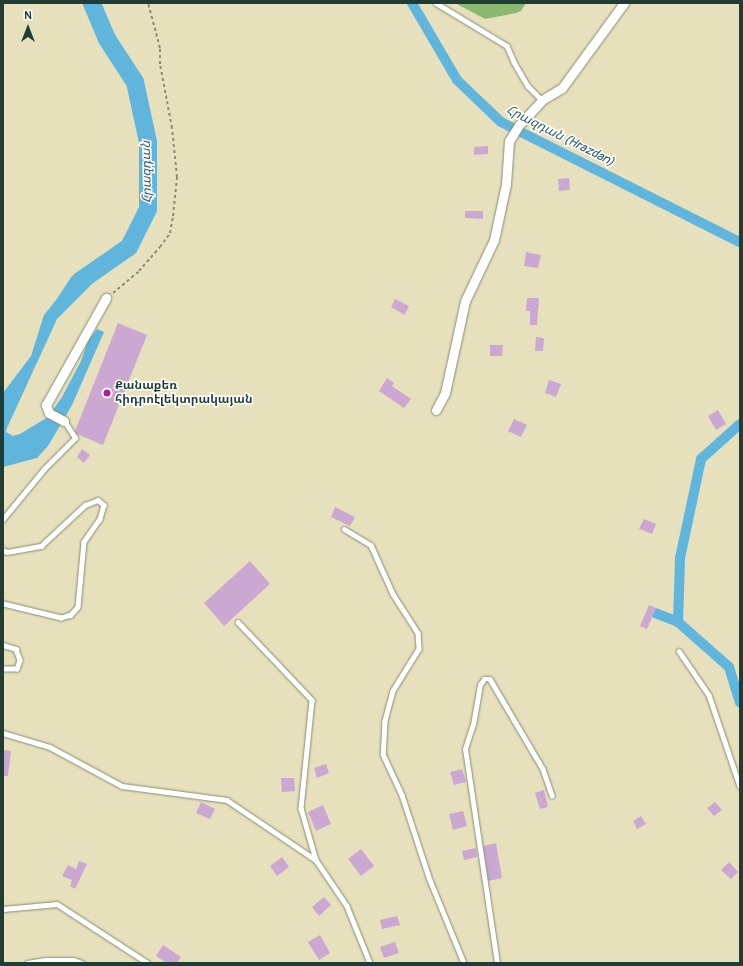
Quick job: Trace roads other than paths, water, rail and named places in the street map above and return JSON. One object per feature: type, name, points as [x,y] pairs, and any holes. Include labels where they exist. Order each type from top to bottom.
[{"type":"street","points":[[436,410],[445,393],[465,301],[494,240],[506,184],[510,141],[519,125],[542,100],[562,88],[624,3]]},
{"type":"street","points":[[64,421],[49,413],[46,405],[106,298]]},
{"type":"lane","points":[[436,3],[507,46],[514,62],[528,86],[542,100]]},
{"type":"lane","points":[[3,518],[44,469],[75,438],[64,421]]},
{"type":"lane","points":[[3,550],[7,552],[41,546],[85,505],[98,500],[104,506],[100,519],[84,542],[78,607],[71,615],[61,618],[3,604]]},
{"type":"lane","points":[[344,529],[371,545],[393,594],[418,633],[419,648],[393,691],[386,721],[383,754],[402,795],[430,880],[464,963]]},
{"type":"lane","points":[[238,622],[312,700],[301,808],[316,860],[347,906],[370,963]]},
{"type":"lane","points":[[3,645],[16,649],[20,660],[17,669],[3,669]]},
{"type":"lane","points":[[679,651],[709,695],[740,786]]},
{"type":"lane","points":[[497,963],[465,748],[473,724],[480,685],[484,679],[490,679],[543,769],[552,795]]},
{"type":"lane","points":[[3,733],[50,747],[122,786],[227,800],[316,860]]},
{"type":"lane","points":[[3,909],[57,904],[148,963]]},
{"type":"lane","points":[[27,963],[48,960],[74,960],[82,963]]},
{"type":"water","points":[[100,267],[95,281],[57,319],[6,432],[13,436],[20,434],[48,417],[62,397],[81,361],[88,341],[97,329],[104,332],[72,405],[48,446],[37,458],[3,467],[3,393],[31,356],[44,315],[72,276]]},
{"type":"waterway","name":"Հրազդան","points":[[80,281],[129,247],[148,209],[148,142],[135,82],[107,39],[92,3]]},
{"type":"waterway","name":"Հրազդան (Hrazdan)","points":[[412,3],[457,80],[501,122],[740,242]]},
{"type":"waterway","name":"Հրազդան (Hrazdan)","points":[[678,622],[680,558],[701,459],[740,424]]},
{"type":"waterway","points":[[655,613],[678,622],[729,667],[740,702]]},
{"type":"place","name":"Քանաքեռ հիդրոէլեկտրակայան","points":[[107,393]]}]
